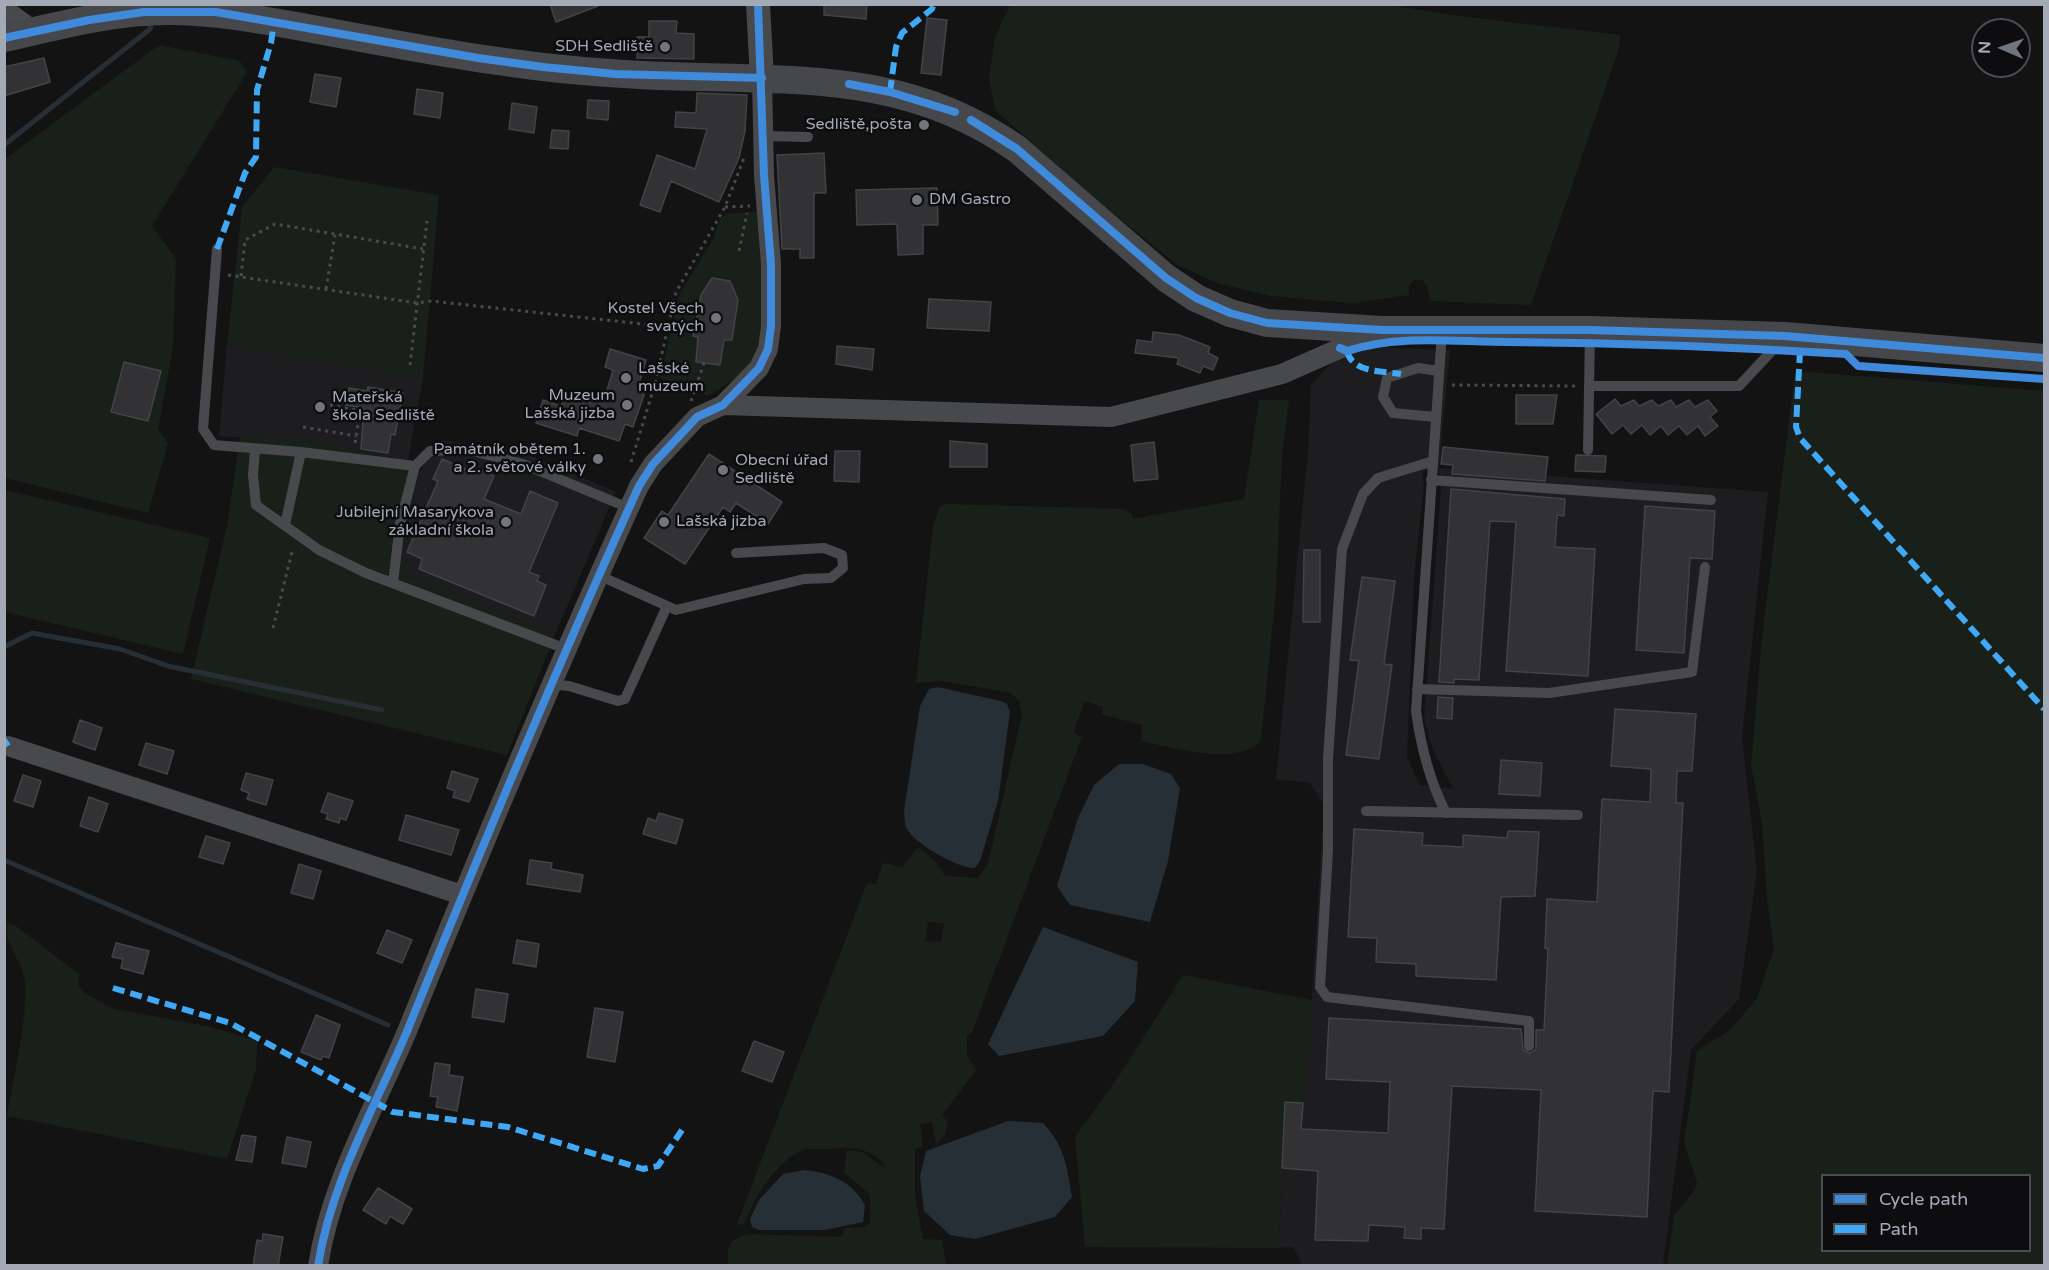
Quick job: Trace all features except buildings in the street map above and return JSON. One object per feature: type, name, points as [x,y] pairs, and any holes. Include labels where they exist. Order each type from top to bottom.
[{"type":"main road","points":[[4,38],[155,11],[216,12],[478,58],[563,69],[625,74],[762,78],[867,87],[961,115],[1017,149],[1166,278],[1196,298],[1230,313],[1290,327],[1382,330],[1590,330],[1785,336],[2044,358]]},
{"type":"street","points":[[318,1266],[342,1180],[551,684],[629,508],[653,464],[697,417],[723,405],[759,368],[768,349],[771,326],[771,264],[758,205],[755,142],[762,78],[758,4]]},
{"type":"street","points":[[4,9],[34,31]]},
{"type":"street","points":[[723,405],[1111,417],[1282,374],[1382,330]]},
{"type":"street","points":[[8,746],[462,895]]},
{"type":"lane","points":[[755,142],[808,137]]},
{"type":"lane","points":[[217,249],[203,429],[214,445],[301,452],[415,466]]},
{"type":"lane","points":[[1442,329],[1416,711],[1420,746],[1433,788],[1446,813]]},
{"type":"lane","points":[[1588,450],[1591,386],[1590,330]]},
{"type":"lane","points":[[1591,386],[1739,386],[1785,336]]},
{"type":"lane","points":[[1436,417],[1394,413],[1383,397],[1387,378],[1418,368],[1439,371]]},
{"type":"lane","points":[[255,449],[253,475],[256,505],[319,550],[393,583],[566,650]]},
{"type":"lane","points":[[393,583],[400,524],[415,466],[430,452],[469,450],[523,464],[629,508]]},
{"type":"lane","points":[[285,525],[301,452]]},
{"type":"lane","points":[[1433,461],[1378,478],[1363,494],[1342,549],[1328,758],[1328,851],[1320,987],[1327,997],[1529,1021],[1529,1047]]},
{"type":"lane","points":[[1431,480],[1711,500]]},
{"type":"lane","points":[[598,575],[676,610],[804,579],[831,578],[843,568],[842,555],[824,548],[736,553]]},
{"type":"lane","points":[[1417,689],[1550,693],[1692,672],[1705,567]]},
{"type":"lane","points":[[551,684],[569,686],[618,701],[626,699],[667,606]]},
{"type":"lane","points":[[1366,811],[1578,815]]},
{"type":"path","points":[[628,472],[670,327],[676,292],[725,207],[755,142]]},
{"type":"path","points":[[725,207],[758,205],[739,250]]},
{"type":"path","points":[[410,364],[427,221]]},
{"type":"path","points":[[241,276],[245,240],[275,224],[423,249]]},
{"type":"path","points":[[326,289],[335,234]]},
{"type":"path","points":[[215,273],[417,303],[431,301],[670,327]]},
{"type":"path","points":[[697,417],[690,399],[704,363]]},
{"type":"path","points":[[1438,385],[1591,386]]},
{"type":"path","points":[[330,405],[360,411],[353,458]]},
{"type":"path","points":[[303,427],[356,436]]},
{"type":"path","points":[[273,628],[297,534]]},
{"type":"shaded area","points":[[1010,5],[1387,5],[1620,35],[1619,48],[1531,305],[1430,301],[1427,285],[1422,280],[1414,280],[1409,285],[1409,295],[1352,303],[1271,296],[1217,283],[1176,264],[1095,198],[995,110],[989,78],[995,37]]},
{"type":"shaded area","points":[[159,45],[240,61],[247,72],[152,226],[176,259],[173,347],[158,429],[168,444],[148,513],[5,478],[5,159]]},
{"type":"shaded area","points":[[274,167],[439,195],[423,378],[227,345],[242,207]]},
{"type":"shaded area","points":[[759,211],[765,302],[762,337],[754,358],[736,377],[707,396],[660,378],[679,295],[711,243],[721,218],[728,214]]},
{"type":"shaded area","name":"Mateřská škola Sedliště","points":[[227,345],[423,378],[408,460],[328,444],[219,436]]},
{"type":"shaded area","points":[[1367,347],[1450,350],[1439,468],[1768,492],[1742,738],[1757,871],[1739,999],[1691,1050],[1663,1265],[1303,1266],[1293,1247],[1278,1248],[1287,1114],[1305,1112],[1324,805],[1310,783],[1276,779],[1308,451],[1311,385],[1333,361]],"holes":[[[1438,468],[1441,489],[1424,718],[1433,750],[1453,789],[1420,785],[1407,757],[1414,578],[1424,484],[1422,471]]]},
{"type":"shaded area","points":[[1809,372],[2044,391],[2044,1265],[1667,1265],[1674,1216],[1693,1192],[1697,1183],[1684,1143],[1697,1051],[1730,1030],[1757,998],[1774,949],[1767,898],[1762,824],[1751,765],[1762,637],[1795,373]]},
{"type":"shaded area","points":[[1259,400],[1289,400],[1282,455],[1276,592],[1261,740],[1251,748],[1237,753],[1221,754],[1187,751],[1141,741],[1142,725],[1101,714],[1103,707],[1085,701],[1073,733],[1082,737],[972,1032],[967,1036],[967,1055],[976,1070],[942,1115],[948,1122],[945,1134],[936,1146],[932,1122],[920,1124],[923,1146],[915,1149],[915,1195],[923,1239],[942,1240],[946,1265],[728,1265],[728,1249],[732,1241],[747,1234],[842,1237],[845,1228],[865,1227],[870,1222],[870,1195],[844,1172],[847,1150],[862,1152],[883,1167],[885,1164],[866,1151],[846,1148],[805,1150],[789,1158],[765,1184],[744,1225],[737,1224],[867,883],[876,884],[883,863],[902,867],[918,847],[935,861],[945,876],[978,878],[988,864],[1022,714],[1019,701],[1011,693],[942,681],[916,683],[933,526],[940,506],[947,504],[1123,509],[1131,513],[1133,519],[1244,499]],"holes":[[[928,922],[944,923],[941,942],[925,941]]]},
{"type":"shaded area","points":[[240,437],[328,444],[408,460],[419,473],[401,551],[405,574],[555,635],[507,755],[191,679],[227,526]]},
{"type":"shaded area","name":"Jubilejní Masarykova základní škola","points":[[441,440],[522,452],[616,492],[555,635],[405,574],[401,551],[419,473]]},
{"type":"shaded area","points":[[5,490],[210,538],[183,654],[5,612]]},
{"type":"shaded area","points":[[937,687],[1001,701],[1007,704],[1010,712],[998,801],[980,861],[975,868],[949,860],[928,848],[912,835],[905,825],[904,811],[920,706],[929,689]]},
{"type":"shaded area","points":[[1119,764],[1143,764],[1171,774],[1180,788],[1168,861],[1150,922],[1070,905],[1057,886],[1078,818],[1094,785]]},
{"type":"shaded area","points":[[8,924],[16,926],[79,974],[78,985],[85,993],[111,1008],[211,1027],[257,1041],[256,1069],[227,1159],[7,1116],[22,1032],[25,999],[24,974],[7,937]]},
{"type":"shaded area","points":[[1043,927],[1138,962],[1135,1001],[1103,1036],[999,1056],[988,1044]]},
{"type":"shaded area","points":[[1183,975],[1312,1000],[1305,1113],[1287,1114],[1278,1248],[1085,1247],[1075,1137],[1121,1073]]},
{"type":"shaded area","points":[[1008,1121],[1043,1123],[1061,1149],[1072,1197],[1055,1217],[975,1239],[950,1235],[924,1211],[920,1176],[926,1151]]},
{"type":"shaded area","points":[[804,1170],[831,1176],[854,1190],[865,1205],[863,1222],[825,1230],[759,1230],[752,1227],[750,1219],[759,1200],[783,1174]]},
{"type":"waterway","points":[[4,145],[150,29],[152,21]]},
{"type":"waterway","points":[[4,647],[32,633],[120,649],[168,666],[382,710]]},
{"type":"waterway","points":[[4,860],[388,1025]]},
{"type":"marked path","points":[[890,92],[896,47],[902,33],[932,9],[934,4]]},
{"type":"marked path","points":[[217,249],[245,173],[256,157],[257,90],[271,43],[274,22]]},
{"type":"marked path","points":[[1347,351],[1355,363],[1369,370],[1401,374]]},
{"type":"marked path","points":[[1800,351],[1796,427],[1800,438],[2044,709]]},
{"type":"marked path","points":[[4,740],[8,746]]},
{"type":"marked path","points":[[113,988],[230,1023],[393,1112],[508,1127],[643,1169],[658,1166],[682,1130]]},
{"type":"cycle path","points":[[318,1266],[333,1204],[356,1144],[408,1029],[521,756],[639,486],[653,464],[697,417],[723,405],[759,368],[768,349],[771,326],[771,264],[764,175],[758,4]]},
{"type":"cycle path","points":[[4,38],[89,20],[144,12],[216,12],[478,58],[543,67],[615,74],[762,78]]},
{"type":"cycle path","points":[[849,84],[890,92],[955,112]]},
{"type":"cycle path","points":[[971,120],[1017,149],[1166,278],[1196,298],[1230,313],[1267,323],[1382,330],[1590,330],[1785,336],[2044,358]]},
{"type":"cycle path","points":[[1340,348],[1347,351],[1386,342],[1427,340],[1720,347],[1846,354],[1858,366],[2044,379]]},
{"type":"place","name":"SDH Sedliště","points":[[665,47]]},
{"type":"place","name":"Sedliště,pošta","points":[[924,125]]},
{"type":"place","name":"DM Gastro","points":[[917,200]]},
{"type":"place","name":"Kostel Všech svatých","points":[[716,318]]},
{"type":"place","name":"Lašské muzeum","points":[[626,378]]},
{"type":"place","name":"Muzeum Lašská jizba","points":[[627,405]]},
{"type":"place","name":"Mateřská škola Sedliště","points":[[320,407]]},
{"type":"place","name":"Památník obětem 1. a 2. světové války","points":[[598,459]]},
{"type":"place","name":"Obecní úřad Sedliště","points":[[723,470]]},
{"type":"place","name":"Jubilejní Masarykova základní škola","points":[[506,522]]},
{"type":"place","name":"Lašská jizba","points":[[664,522]]}]
